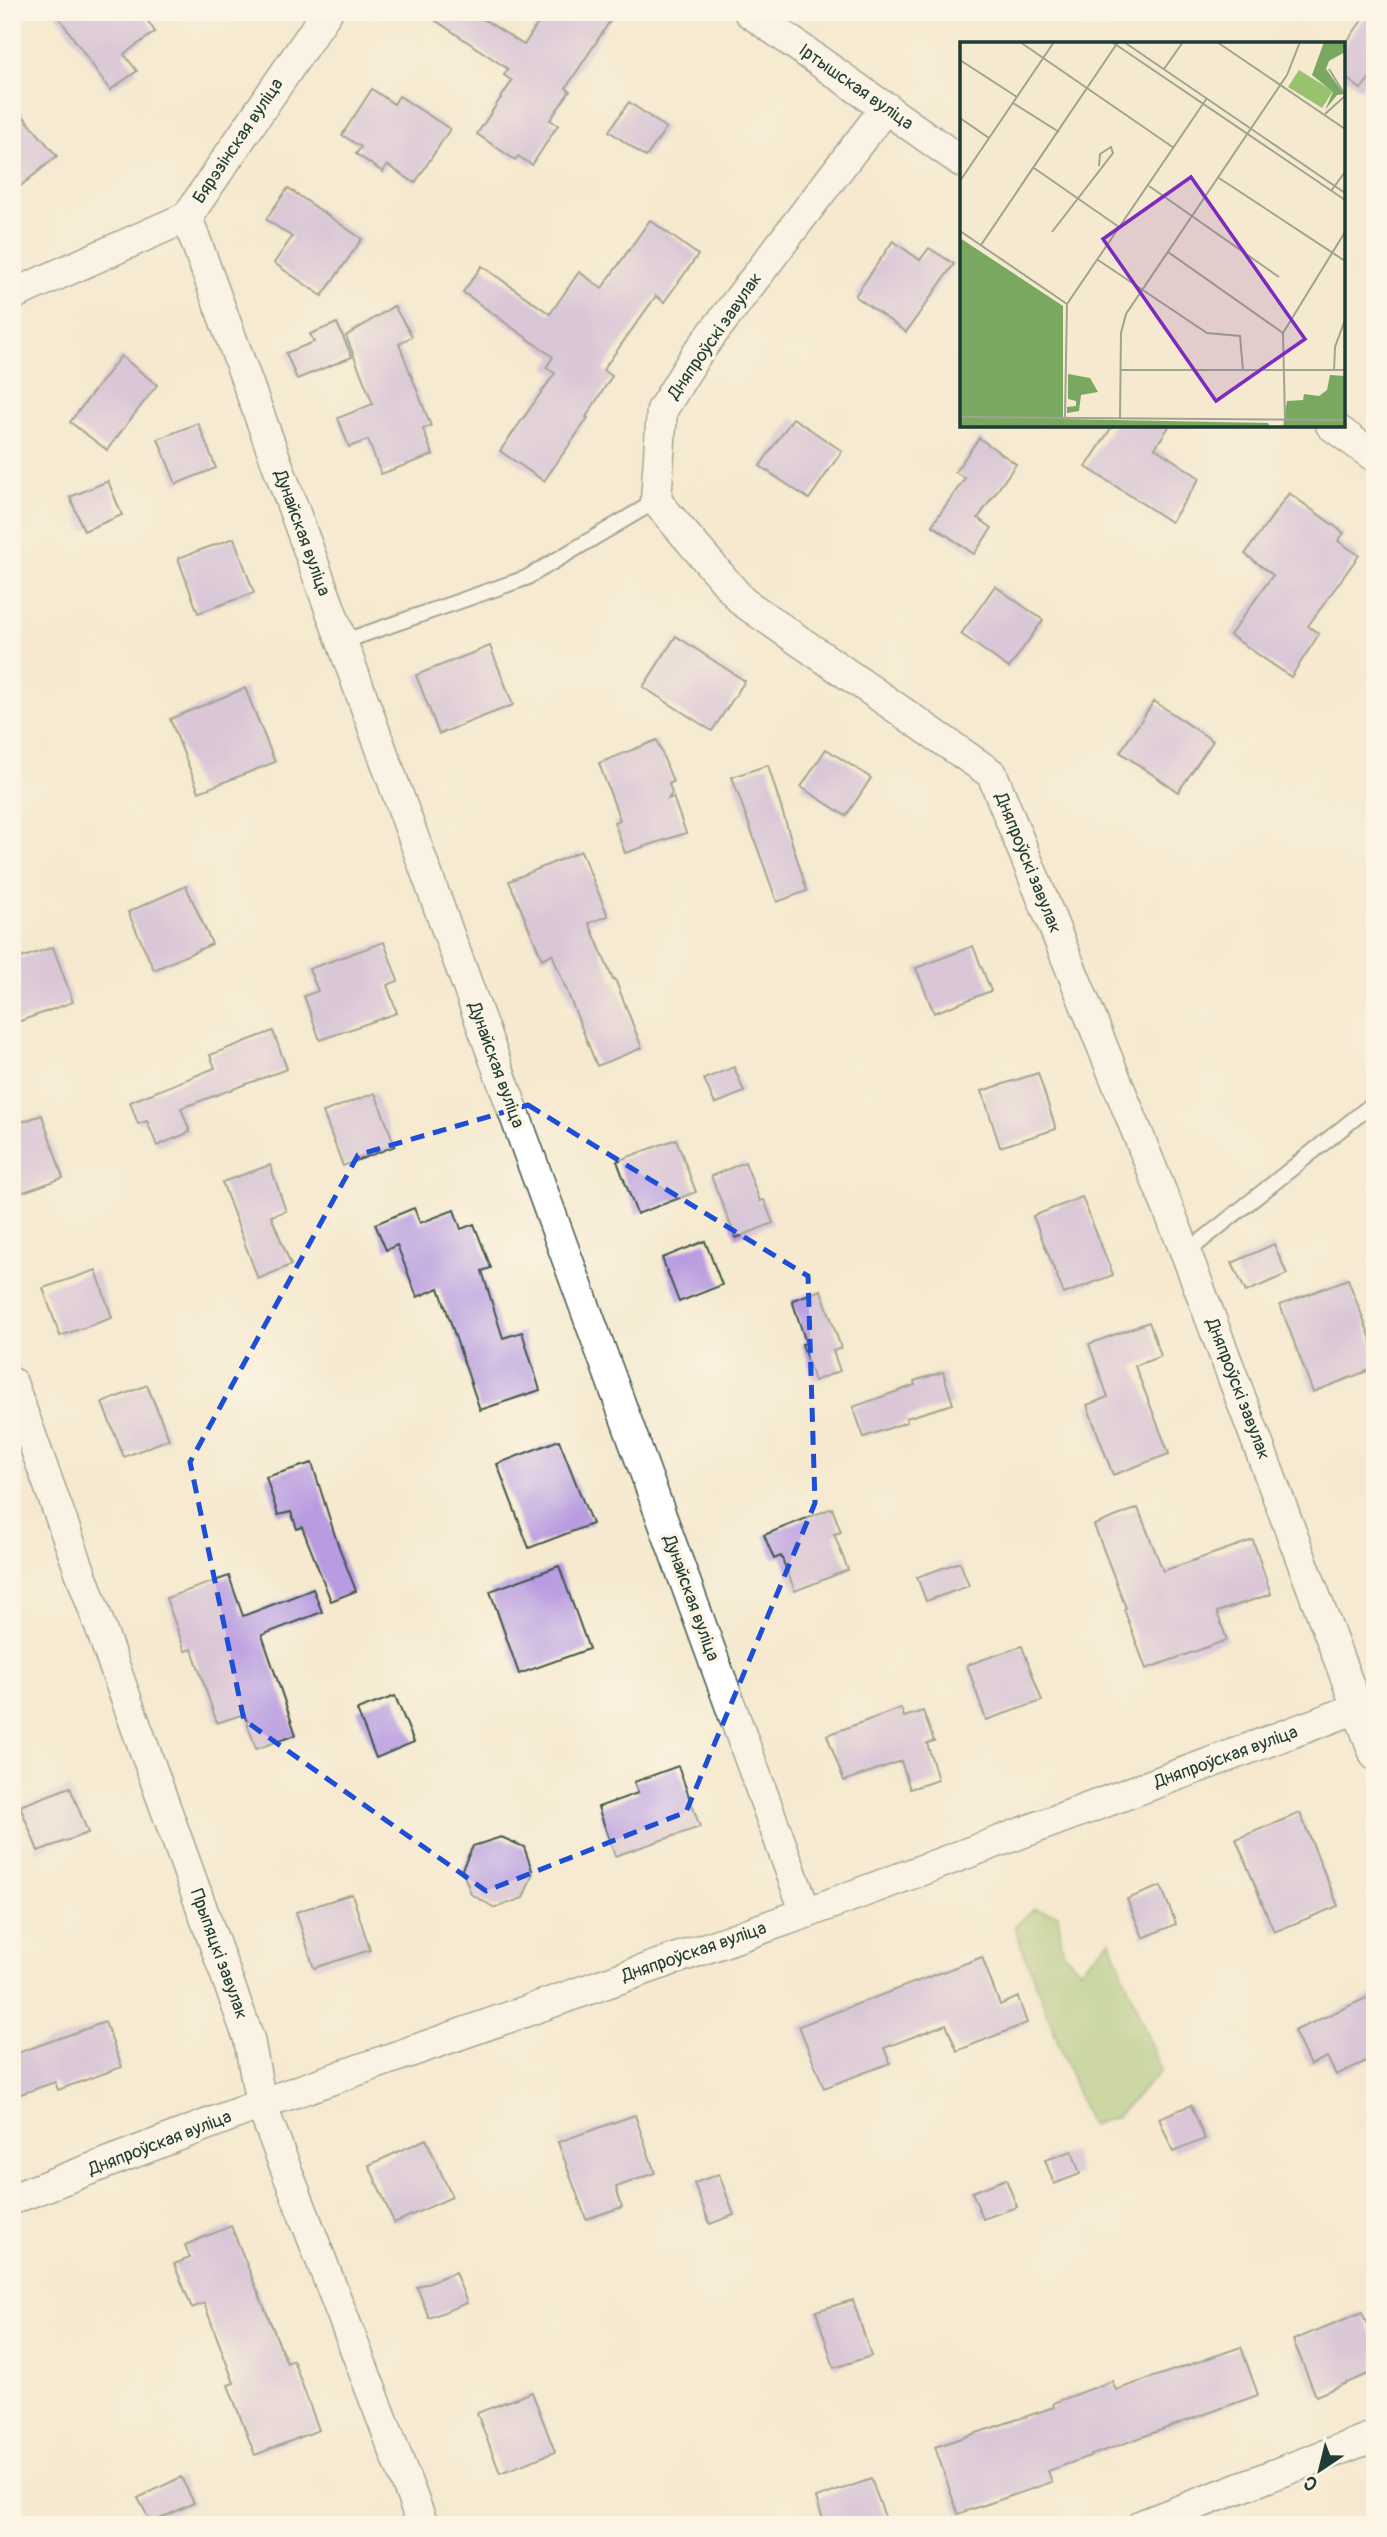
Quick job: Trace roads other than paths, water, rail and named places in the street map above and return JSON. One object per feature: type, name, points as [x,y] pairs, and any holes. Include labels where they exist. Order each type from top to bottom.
[{"type":"street","name":"Бярэзінская вуліца","points":[[12,295],[187,217],[327,12]]},
{"type":"street","name":"Іртышская вуліца","points":[[750,12],[960,161]]},
{"type":"street","name":"Дняпроўскі завулак","points":[[886,107],[696,355],[662,410],[656,501],[743,602],[992,774],[1366,1705],[1375,1755]]},
{"type":"street","name":"Дунайская вуліца","points":[[187,217],[806,1913]]},
{"type":"street","points":[[1334,427],[1375,457]]},
{"type":"street","name":"Прыпяцкі завулак","points":[[12,1383],[249,2039],[261,2104],[423,2525]]},
{"type":"street","name":"Дняпроўская вуліца","points":[[12,2199],[261,2104],[806,1913],[1366,1705]]},
{"type":"street","points":[[1142,2525],[1375,2436]]},
{"type":"lane","points":[[342,642],[526,578],[656,501]]},
{"type":"lane","points":[[1186,1253],[1375,1102]]}]
